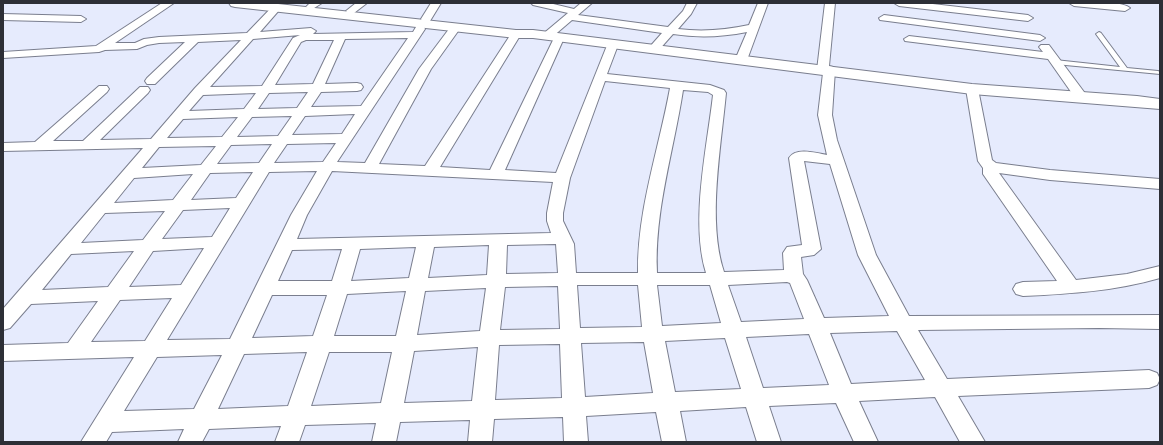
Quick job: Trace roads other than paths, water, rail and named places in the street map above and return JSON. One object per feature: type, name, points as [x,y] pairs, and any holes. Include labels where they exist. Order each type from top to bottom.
[{"type":"street","points":[[3,55],[93,50],[102,47],[169,3]]},
{"type":"street","points":[[235,3],[314,5],[419,25]]},
{"type":"street","points":[[351,11],[362,3]]},
{"type":"street","points":[[190,442],[266,288],[299,215],[327,166],[366,110],[419,25],[436,3]]},
{"type":"street","points":[[536,3],[573,14],[669,31],[708,34],[753,27]]},
{"type":"street","points":[[495,175],[546,36],[587,3]]},
{"type":"street","points":[[653,50],[687,12],[692,3]]},
{"type":"street","points":[[741,60],[763,3]]},
{"type":"street","points":[[830,3],[825,115],[836,160],[868,255],[903,323],[973,442]]},
{"type":"street","points":[[899,3],[1025,13],[1053,59],[1081,96]]},
{"type":"street","points":[[1074,3],[1125,8]]},
{"type":"street","points":[[276,5],[419,25],[456,27],[546,36],[972,89],[1029,94],[1081,96],[1160,104]]},
{"type":"street","points":[[3,323],[178,115],[276,5]]},
{"type":"street","points":[[3,17],[81,19]]},
{"type":"street","points":[[884,18],[1040,38]]},
{"type":"street","points":[[102,47],[134,46],[148,41],[419,25],[527,30],[546,36]]},
{"type":"street","points":[[74,351],[178,204],[266,89],[297,40],[305,37],[341,37],[419,25]]},
{"type":"street","points":[[370,169],[425,69],[456,27]]},
{"type":"street","points":[[430,171],[516,34]]},
{"type":"street","points":[[93,442],[264,167],[317,88],[341,37]]},
{"type":"street","points":[[88,144],[195,38]]},
{"type":"street","points":[[909,39],[1053,59]]},
{"type":"street","points":[[576,442],[566,254],[562,238],[555,222],[555,213],[562,178],[612,45]]},
{"type":"street","points":[[600,77],[710,89],[720,93],[708,209],[708,242],[711,260],[769,442]]},
{"type":"street","points":[[674,442],[653,334],[648,280],[648,248],[652,218],[673,117],[677,86]]},
{"type":"street","points":[[199,91],[357,88]]},
{"type":"street","points":[[39,146],[103,89]]},
{"type":"street","points":[[972,89],[985,161],[991,167],[992,174],[1071,287]]},
{"type":"street","points":[[178,115],[366,110]]},
{"type":"street","points":[[3,147],[346,138]]},
{"type":"street","points":[[794,277],[793,251],[812,249],[796,158],[800,156],[836,160]]},
{"type":"street","points":[[128,174],[204,169],[327,166],[562,178]]},
{"type":"street","points":[[991,167],[1050,175],[1160,184]]},
{"type":"street","points":[[99,208],[178,204],[242,203]]},
{"type":"street","points":[[286,245],[562,238]]},
{"type":"street","points":[[480,442],[488,338],[496,281],[498,240]]},
{"type":"street","points":[[66,249],[218,242]]},
{"type":"street","points":[[384,442],[426,242]]},
{"type":"street","points":[[287,442],[340,288],[353,244]]},
{"type":"street","points":[[1023,289],[1071,287],[1118,281],[1160,272]]},
{"type":"street","points":[[266,288],[340,288],[567,279],[648,280],[794,277],[798,280],[844,394],[866,442]]},
{"type":"street","points":[[26,297],[187,291]]},
{"type":"street","points":[[3,353],[321,344],[405,344],[488,338],[653,334],[903,323],[1100,321],[1160,322]]},
{"type":"street","points":[[105,422],[574,407],[1150,379]]},
{"type":"lane","points":[[1099,34],[1125,69]]},
{"type":"lane","points":[[1053,59],[1158,73]]}]
